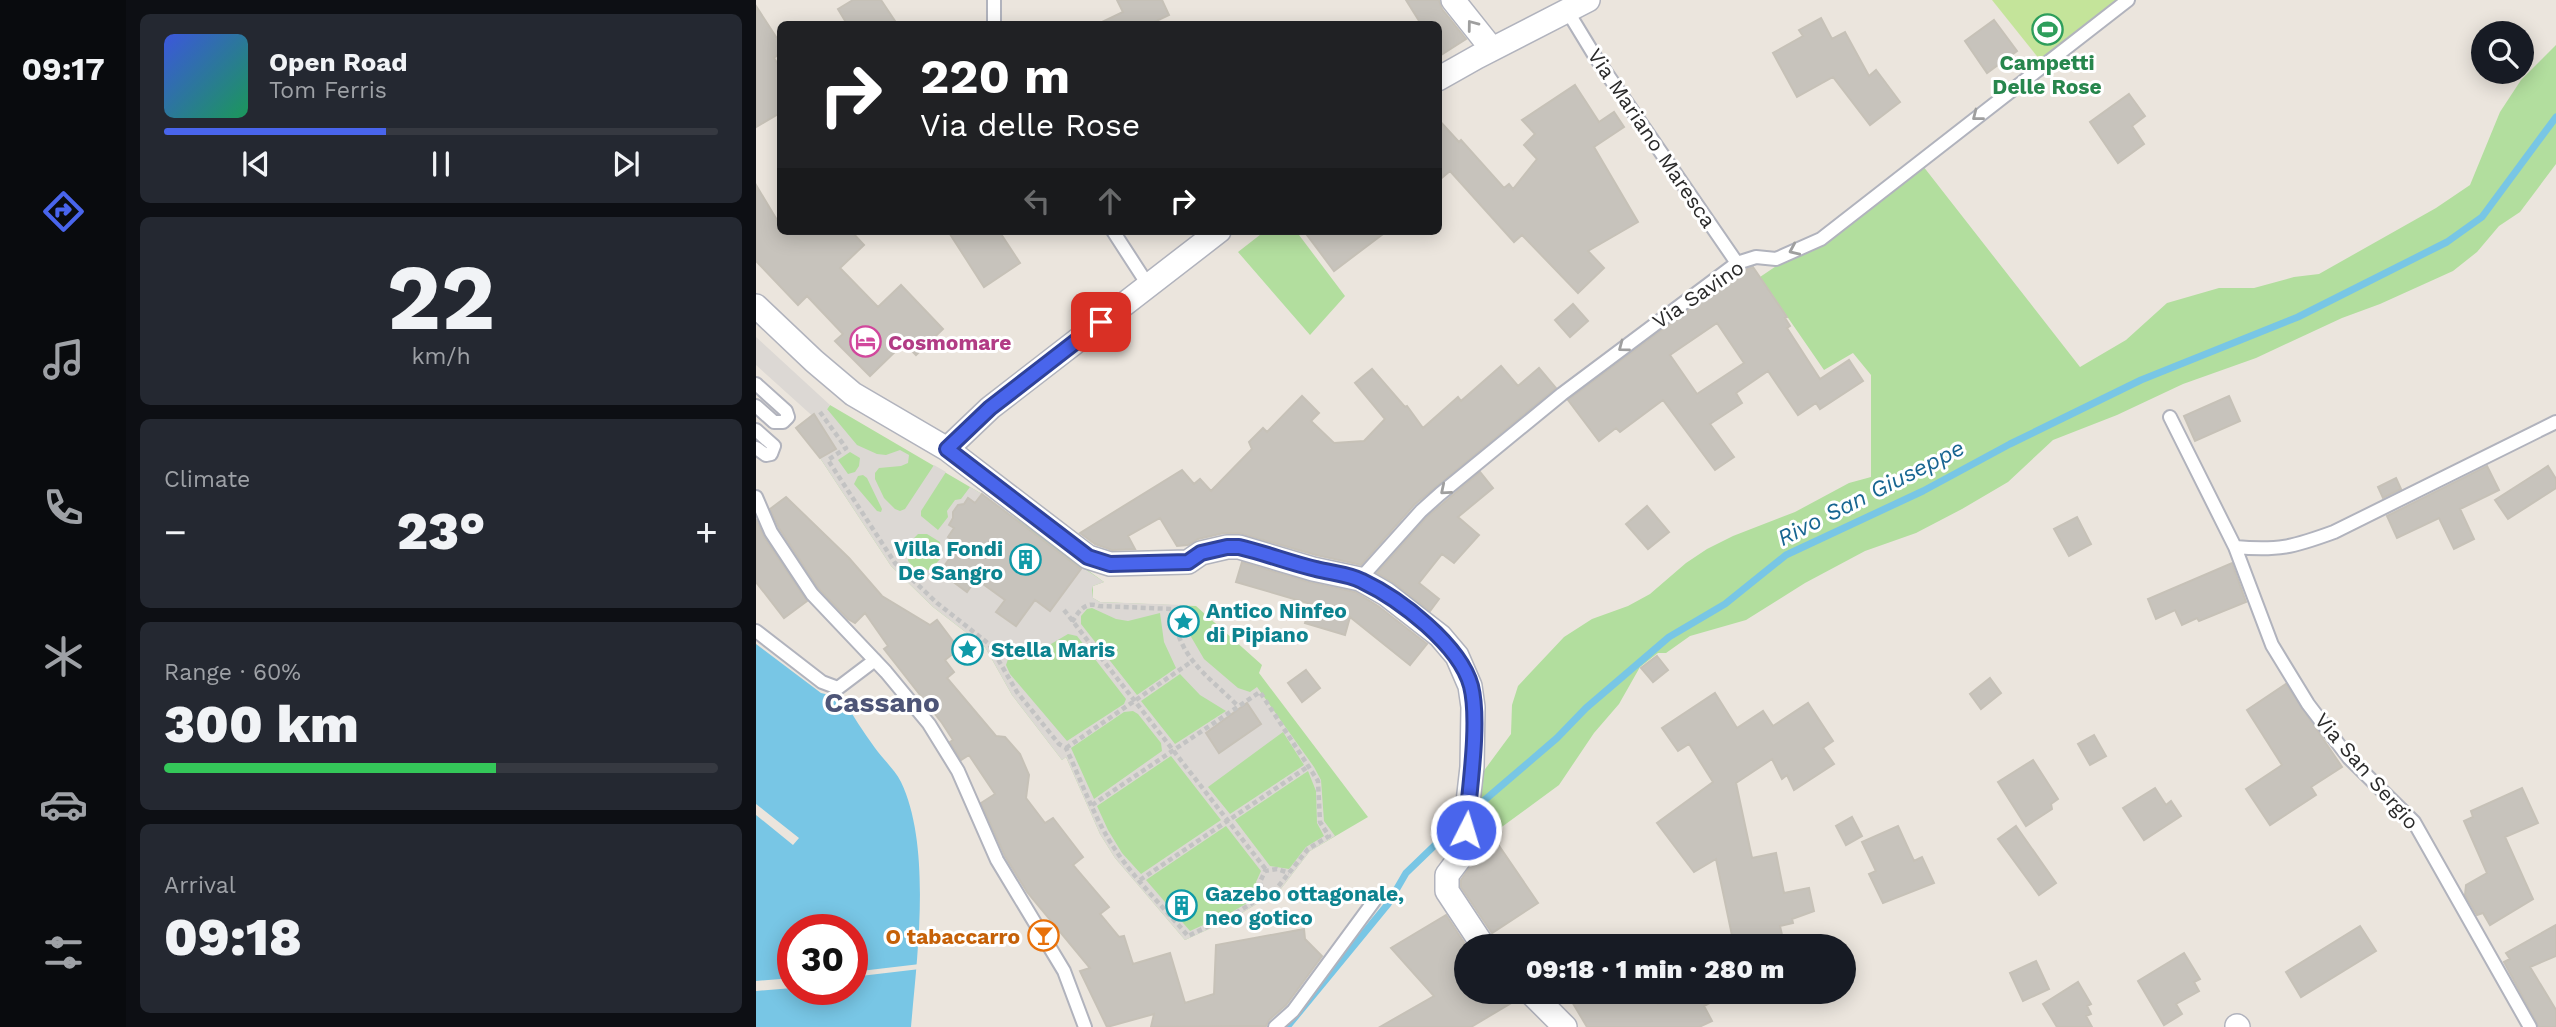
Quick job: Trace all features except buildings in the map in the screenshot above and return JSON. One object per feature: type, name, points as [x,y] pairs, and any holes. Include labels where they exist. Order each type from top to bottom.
[{"type":"street","points":[[1453,0],[1492,49]]},
{"type":"street","points":[[1442,77],[1588,0]]},
{"type":"street","points":[[947,449],[990,408],[1214,235]]},
{"type":"street","points":[[756,306],[853,394],[947,449],[1088,557],[1110,564],[1188,562],[1201,553],[1239,547],[1313,569],[1360,579],[1386,594],[1440,636],[1457,656],[1471,686],[1472,767],[1461,855],[1447,874],[1447,891],[1475,934]]},
{"type":"street","points":[[1542,1004],[1565,1027]]},
{"type":"lane","points":[[994,0],[994,21]]},
{"type":"lane","name":"Via Savino","points":[[1360,579],[1421,511],[1572,386],[1737,263],[1756,257],[1776,258],[1821,239],[2128,0]]},
{"type":"lane","name":"Via Mariano Maresca","points":[[1568,12],[1596,58],[1737,263]]},
{"type":"lane","points":[[1116,235],[1147,285]]},
{"type":"lane","points":[[756,384],[786,411],[788,417],[783,422],[774,422],[756,406]]},
{"type":"lane","name":"Via San Sergio","points":[[2170,417],[2235,547],[2272,645],[2308,704],[2349,758],[2414,822],[2530,1027]]},
{"type":"lane","points":[[2235,547],[2268,550],[2297,546],[2322,537],[2556,422]]},
{"type":"lane","points":[[756,430],[774,446],[771,454],[766,455],[756,448]]},
{"type":"lane","points":[[756,497],[771,532],[812,594],[875,660],[929,724],[958,771],[997,860],[1064,971],[1085,1027]]},
{"type":"lane","points":[[756,631],[822,682],[838,688],[875,660]]},
{"type":"lane","points":[[1275,1027],[1293,1011],[1374,901]]},
{"type":"path","points":[[820,412],[846,449],[828,460],[895,563],[937,603],[989,644],[1017,692],[1059,744],[1066,748],[1104,832],[1119,855],[1188,936],[1234,914],[1278,888],[1308,849],[1329,836],[1321,822],[1318,781],[1260,692],[1092,805]]},
{"type":"path","points":[[1072,622],[1085,606],[1093,604],[1099,607],[1171,609],[1178,640],[1191,662],[1238,706]]},
{"type":"path","points":[[1063,611],[1267,871]]},
{"type":"path","points":[[1066,748],[1191,662]]},
{"type":"path","points":[[1140,880],[1309,766]]},
{"type":"path","points":[[1264,896],[1260,882],[1267,871],[1277,869],[1289,873]]},
{"type":"green space","name":"Campetti Delle Rose","points":[[1992,0],[2116,0],[2040,60]]},
{"type":"green space","points":[[2556,45],[2556,164],[2520,212],[2499,226],[2477,252],[2453,271],[2256,358],[2183,384],[2117,415],[2053,440],[2008,482],[1962,509],[1916,533],[1865,551],[1805,583],[1746,620],[1690,636],[1666,653],[1658,653],[1640,667],[1619,704],[1594,733],[1559,785],[1473,848],[1480,776],[1511,734],[1512,705],[1518,686],[1564,637],[1592,619],[1628,606],[1650,594],[1707,549],[1795,512],[1849,483],[1871,477],[1871,375],[1853,353],[1824,370],[1760,277],[1923,166],[2080,367],[2126,340],[2167,303],[2219,288],[2254,288],[2294,277],[2319,274],[2436,208],[2470,185],[2500,112],[2518,84],[2534,84],[2534,67]]},
{"type":"green space","points":[[1260,235],[1299,235],[1345,296],[1310,335],[1238,252]]},
{"type":"green space","points":[[830,405],[982,494],[1104,582],[1093,586],[1093,598],[1100,602],[1196,606],[1262,665],[1259,673],[1368,817],[1310,851],[1280,890],[1235,917],[1185,940],[1115,858],[1100,834],[1066,757],[1062,760],[1012,695],[985,647],[933,607],[891,566],[820,458],[835,449],[818,421]]},
{"type":"shaded area","points":[[756,337],[830,405],[827,409],[857,445],[877,454],[886,455],[900,450],[909,455],[908,463],[879,468],[875,473],[884,498],[895,509],[905,509],[934,465],[946,472],[921,511],[921,516],[938,530],[948,517],[947,511],[955,500],[961,499],[970,487],[982,494],[975,503],[958,505],[953,512],[949,524],[954,528],[959,545],[940,572],[966,591],[976,579],[1005,600],[997,612],[1016,626],[1035,600],[1050,611],[1082,567],[1104,582],[1093,586],[1092,590],[1093,598],[1100,602],[1184,605],[1190,635],[1204,659],[1238,688],[1250,692],[1257,687],[1314,767],[1321,780],[1324,821],[1335,836],[1310,851],[1280,890],[1235,917],[1185,940],[1115,858],[1100,834],[1066,757],[1062,760],[1012,695],[985,647],[933,607],[891,566],[820,458],[835,449],[818,421],[756,365]],"holes":[[[850,452],[860,458],[855,472],[848,474],[838,460]],[[858,476],[867,478],[882,509],[881,512],[877,511],[854,484]],[[918,534],[927,534],[940,542],[941,558],[930,570],[914,568],[908,561],[907,545]],[[1092,608],[1116,619],[1128,621],[1160,613],[1164,642],[1176,668],[1137,695],[1081,624],[1081,616],[1087,609]],[[1068,634],[1077,636],[1126,699],[1124,704],[1067,741],[1010,674],[1006,665],[1008,659],[1039,651]],[[1180,674],[1200,695],[1226,711],[1175,744],[1141,701]],[[1247,703],[1261,724],[1220,753],[1206,733]],[[1133,711],[1161,743],[1162,751],[1094,799],[1071,748],[1124,712]],[[1283,732],[1304,765],[1230,814],[1208,787]],[[1171,756],[1221,820],[1141,874],[1122,853],[1097,806]],[[1308,771],[1316,791],[1317,823],[1324,836],[1306,847],[1289,869],[1270,866],[1235,820]],[[1226,826],[1261,871],[1256,882],[1259,896],[1190,931],[1146,880]]]},
{"type":"water","points":[[756,644],[821,693],[842,698],[901,782],[911,808],[919,870],[919,936],[911,1027],[756,1027]]},
{"type":"pier","points":[[756,804],[799,838],[793,845],[756,815]]},
{"type":"pier","points":[[920,964],[920,969],[868,975],[868,970]]},
{"type":"pier","points":[[777,979],[777,989],[756,991],[756,981]]},
{"type":"waterway","name":"Rivo San Giuseppe","points":[[1473,810],[1669,637],[1725,604],[1786,555],[1923,491],[2010,444],[2141,380],[2298,317],[2447,242],[2482,217],[2556,117]]},
{"type":"waterway","name":"Rivo San Giuseppe","points":[[1287,1027],[1388,904],[1406,873],[1461,820]]},
{"type":"place","name":"Campetti Delle Rose","points":[[2047,30]]},
{"type":"place","name":"Cosmomare","points":[[865,342]]},
{"type":"place","name":"Villa Fondi De Sangro","points":[[1026,560]]},
{"type":"place","name":"Antico Ninfeo di Pipiano","points":[[1183,622]]},
{"type":"place","name":"Stella Maris","points":[[968,649]]},
{"type":"place","name":"Gazebo ottagonale, neo gotico","points":[[1182,905]]},
{"type":"place","name":"O tabaccarro","points":[[1043,936]]},
{"type":"district","name":"Cassano","points":[[882,702]]},
{"type":"route","points":[[1101,322],[990,408],[947,449],[1088,557],[1110,564],[1188,562],[1201,553],[1239,547],[1313,569],[1360,579],[1386,594],[1440,636],[1457,656],[1471,686],[1472,767],[1466,830]]}]
